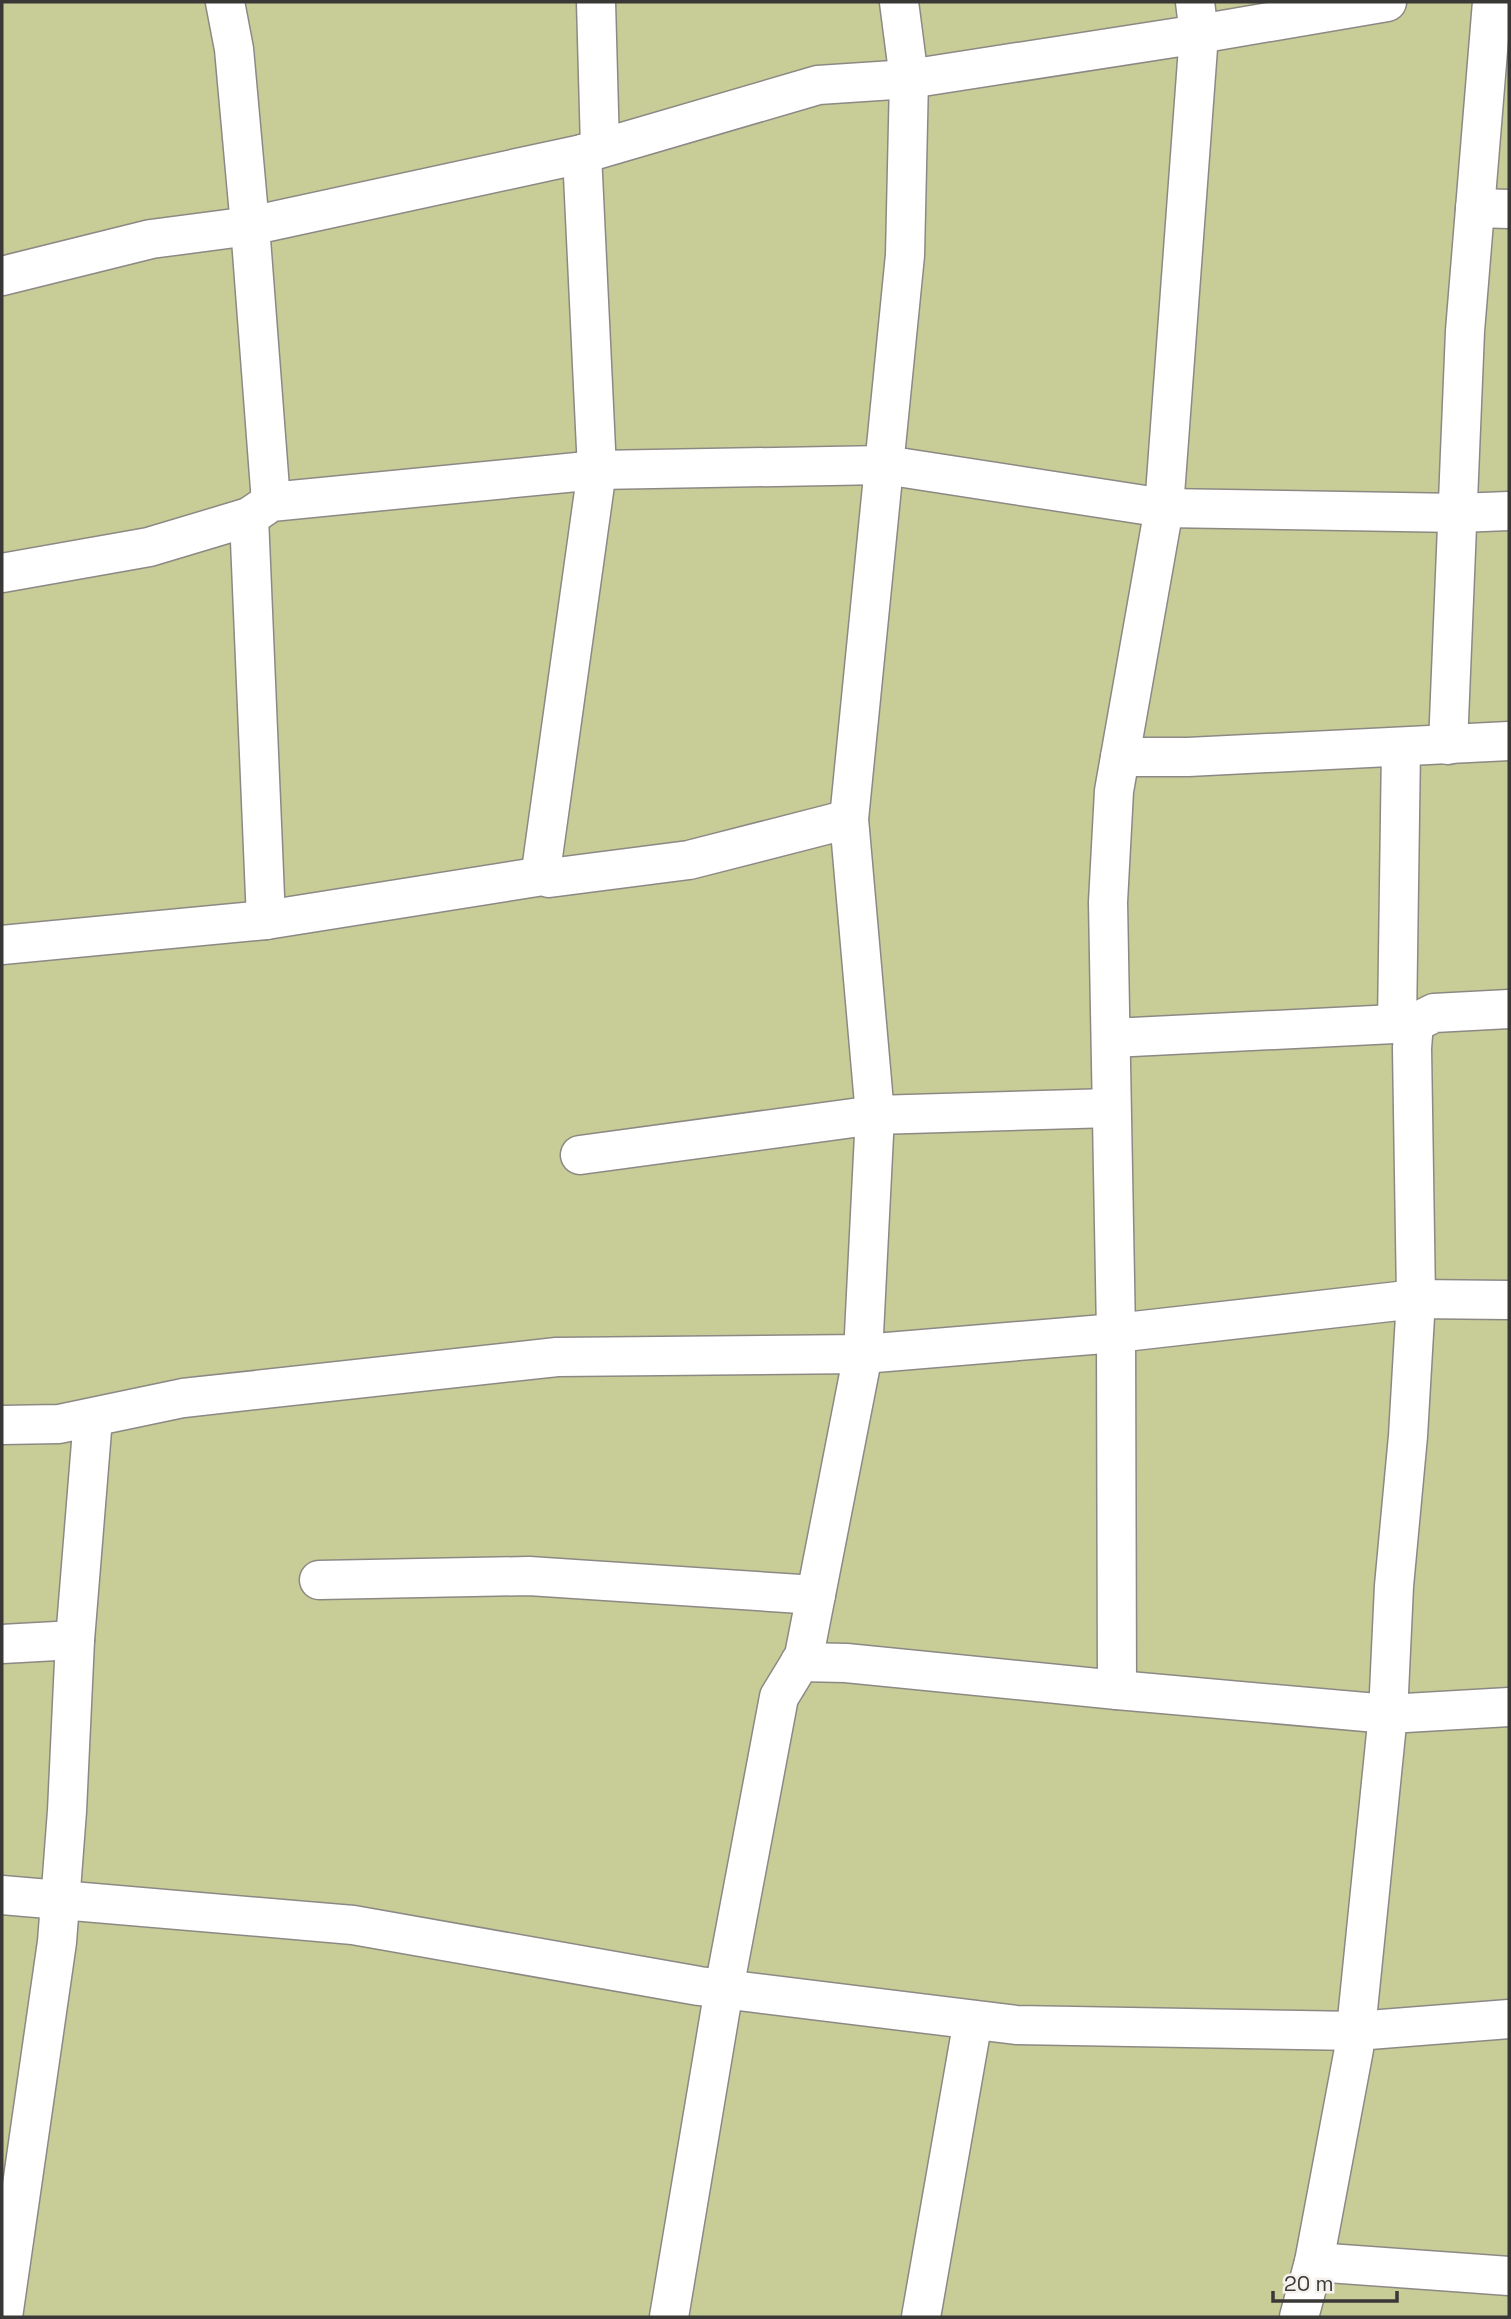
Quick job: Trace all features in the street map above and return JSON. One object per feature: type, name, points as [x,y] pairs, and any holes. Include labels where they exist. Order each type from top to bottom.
[{"type":"street","points":[[225,2],[234,49],[250,226],[260,510],[266,919]]},
{"type":"street","points":[[543,876],[541,871],[597,470],[591,151],[596,2]]},
{"type":"street","points":[[668,2317],[724,1989],[779,1697],[804,1656],[863,1354],[875,1115],[849,819],[905,256],[909,79],[899,2]]},
{"type":"street","points":[[2,276],[152,239],[250,226],[591,151],[818,85],[909,79],[1197,18],[1387,2]]},
{"type":"street","points":[[1448,744],[1465,331],[1492,209],[1492,2]]},
{"type":"street","points":[[1116,1690],[1116,1333],[1108,902],[1114,791],[1164,508],[1197,18]]},
{"type":"street","points":[[2,573],[149,547],[260,510],[597,470],[885,465],[1164,508],[1458,513],[1509,511]]},
{"type":"street","points":[[1120,757],[1188,757],[1509,741]]},
{"type":"street","points":[[1299,2317],[1314,2262],[1356,2031],[1388,1714],[1395,1586],[1408,1436],[1416,1299],[1412,1048],[1405,1024],[1401,747]]},
{"type":"street","points":[[2,945],[266,919],[543,876],[550,878],[689,860],[849,819]]},
{"type":"street","points":[[1112,1038],[1405,1024],[1434,1013],[1509,1009]]},
{"type":"street","points":[[580,1155],[875,1115],[1111,1108]]},
{"type":"street","points":[[2,1425],[60,1424],[183,1398],[557,1357],[863,1354],[1116,1333],[1416,1299],[1509,1300]]},
{"type":"street","points":[[2,2317],[57,1942],[75,1640],[93,1418]]},
{"type":"street","points":[[320,1580],[529,1576],[816,1595]]},
{"type":"street","points":[[2,1644],[75,1640]]},
{"type":"street","points":[[800,1662],[846,1663],[1388,1714],[1509,1707]]},
{"type":"street","points":[[2,1895],[354,1925],[724,1989],[1016,2025],[1356,2031],[1509,2019]]},
{"type":"street","points":[[921,2317],[973,2020]]},
{"type":"street","points":[[1314,2262],[1509,2276]]},
{"type":"green space","points":[[2,2],[1509,2],[1509,2317],[2,2317]]}]
